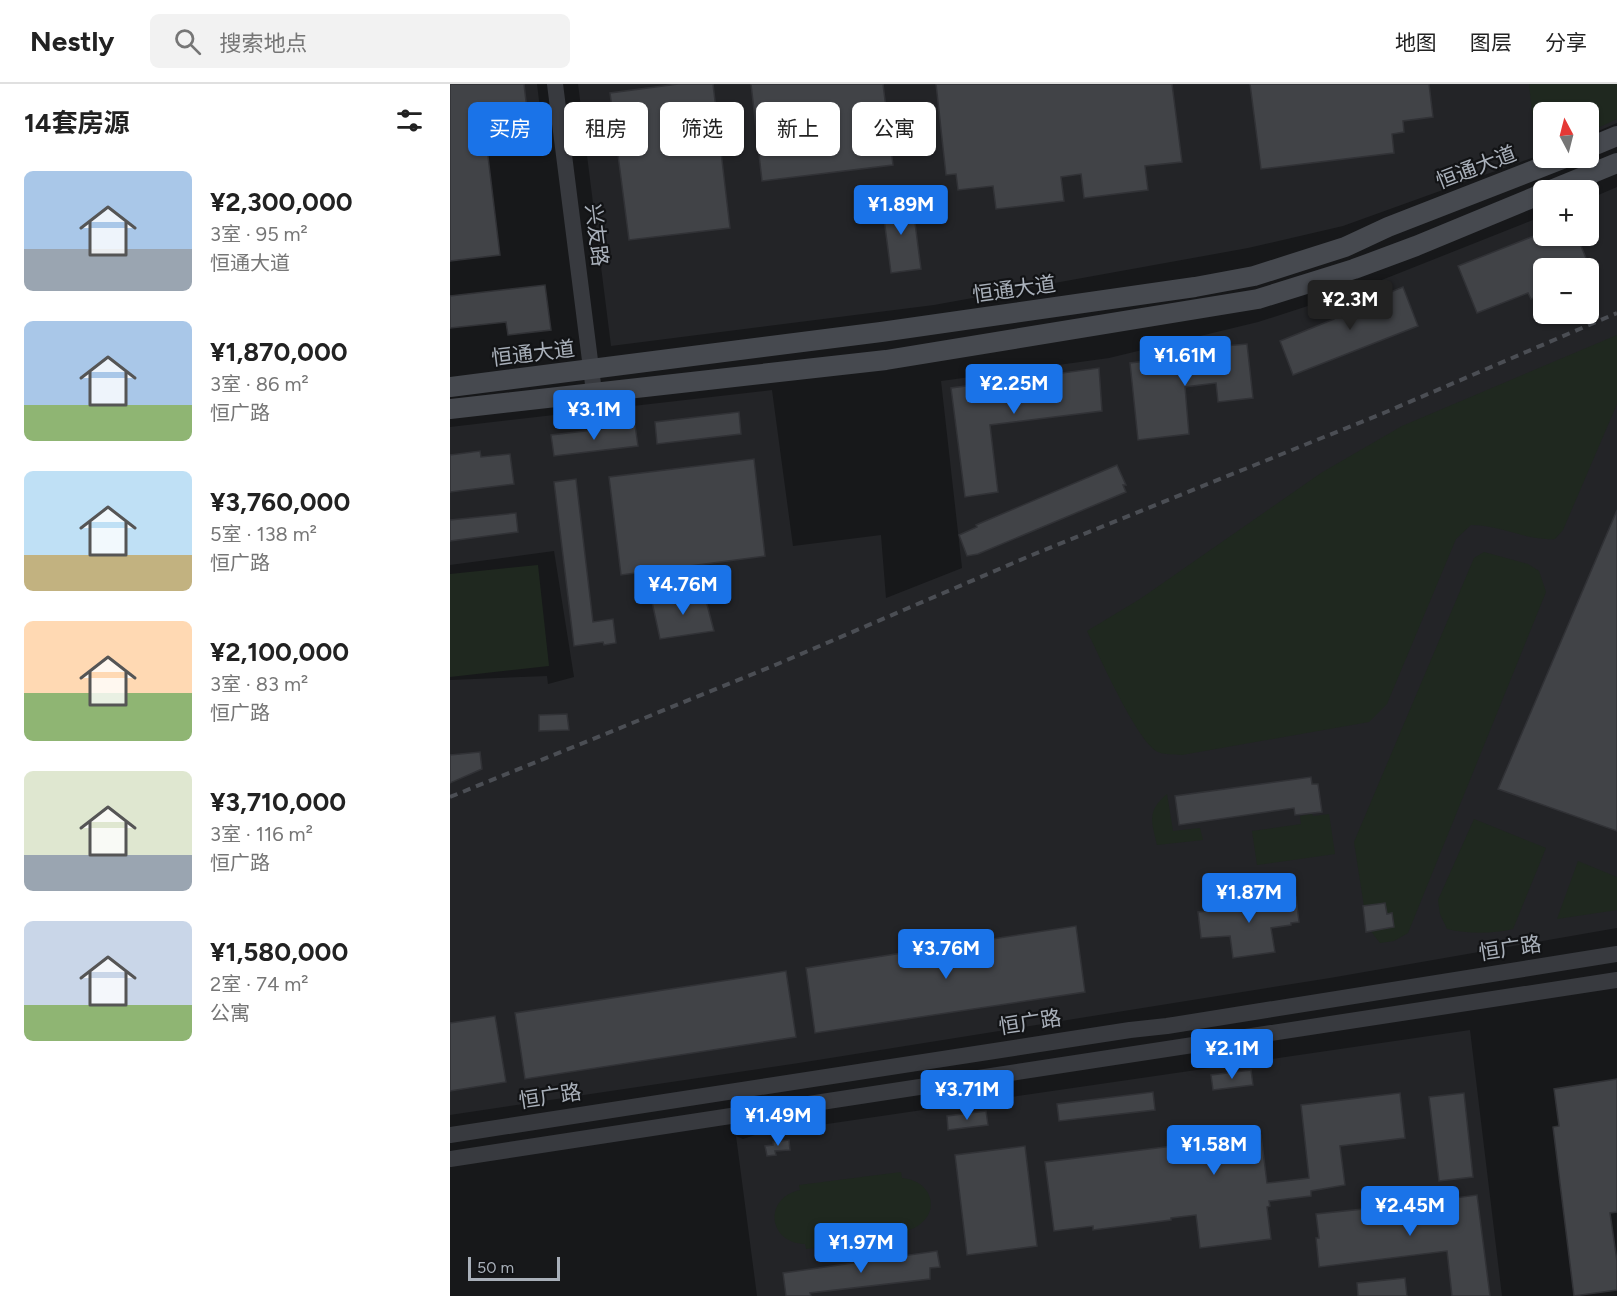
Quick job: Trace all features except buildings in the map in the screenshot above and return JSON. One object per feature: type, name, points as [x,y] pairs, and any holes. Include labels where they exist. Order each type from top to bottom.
[{"type":"main road","points":[[1599,143],[1617,136]]},
{"type":"main road","points":[[1575,180],[1617,163]]},
{"type":"main road","name":"恒通大道","points":[[450,387],[591,371],[904,329],[1195,287],[1254,276],[1345,246],[1539,168]]},
{"type":"main road","points":[[450,410],[886,360],[1258,299],[1406,250],[1533,198]]},
{"type":"street","name":"兴友路","points":[[555,84],[594,392]]},
{"type":"street","name":"恒广路","points":[[450,1135],[1167,1026],[1617,954]]},
{"type":"street","points":[[450,1159],[1617,980]]},
{"type":"shaded area","points":[[450,84],[537,84],[539,102],[468,102],[468,135],[450,137]]},
{"type":"shaded area","points":[[578,84],[1617,84],[1617,123],[1599,131],[1599,102],[1533,102],[1533,158],[1343,226],[1248,248],[934,305],[611,346],[587,156],[648,156],[648,102],[580,102]]},
{"type":"shaded area","points":[[1529,84],[1617,84],[1617,119],[1599,127],[1599,102],[1533,102],[1533,122]]},
{"type":"shaded area","points":[[1617,187],[1617,928],[1330,978],[799,1063],[450,1115],[450,680],[547,676],[548,684],[574,677],[554,551],[450,565],[450,427],[772,390],[793,546],[881,535],[886,598],[962,568],[941,381],[1109,358],[1258,322],[1354,291],[1533,220],[1533,246],[1599,246],[1599,195]]},
{"type":"shaded area","points":[[1617,335],[1617,404],[1563,530],[1555,539],[1544,539],[1493,527],[1471,525],[1456,539],[1387,704],[1369,722],[1182,755],[1160,753],[1149,745],[1129,716],[1087,631],[1140,599],[1321,473],[1402,426]]},
{"type":"shaded area","points":[[1484,552],[1528,564],[1539,571],[1546,592],[1408,933],[1394,941],[1380,943],[1367,926],[1354,842],[1474,558]]},
{"type":"shaded area","points":[[538,565],[549,666],[450,677],[450,574]]},
{"type":"shaded area","points":[[1167,794],[1173,831],[1200,828],[1203,840],[1157,845],[1152,817],[1156,806]]},
{"type":"shaded area","points":[[1312,814],[1313,816],[1329,814],[1335,854],[1257,865],[1252,831],[1301,824],[1300,816]]},
{"type":"shaded area","points":[[1474,819],[1546,848],[1513,929],[1480,933],[1447,929],[1440,914],[1438,900]]},
{"type":"shaded area","points":[[1578,861],[1617,877],[1617,910],[1557,919]]},
{"type":"shaded area","points":[[1470,1030],[1502,1296],[757,1296],[736,1136],[743,1139],[758,1134]]},
{"type":"shaded area","points":[[901,1172],[902,1178],[922,1186],[931,1201],[927,1218],[920,1225],[909,1230],[909,1235],[806,1249],[805,1244],[793,1242],[777,1229],[776,1210],[780,1202],[788,1195],[800,1190],[799,1185]]},
{"type":"railway","points":[[450,797],[780,663],[1032,555],[1386,412],[1617,313]]}]
